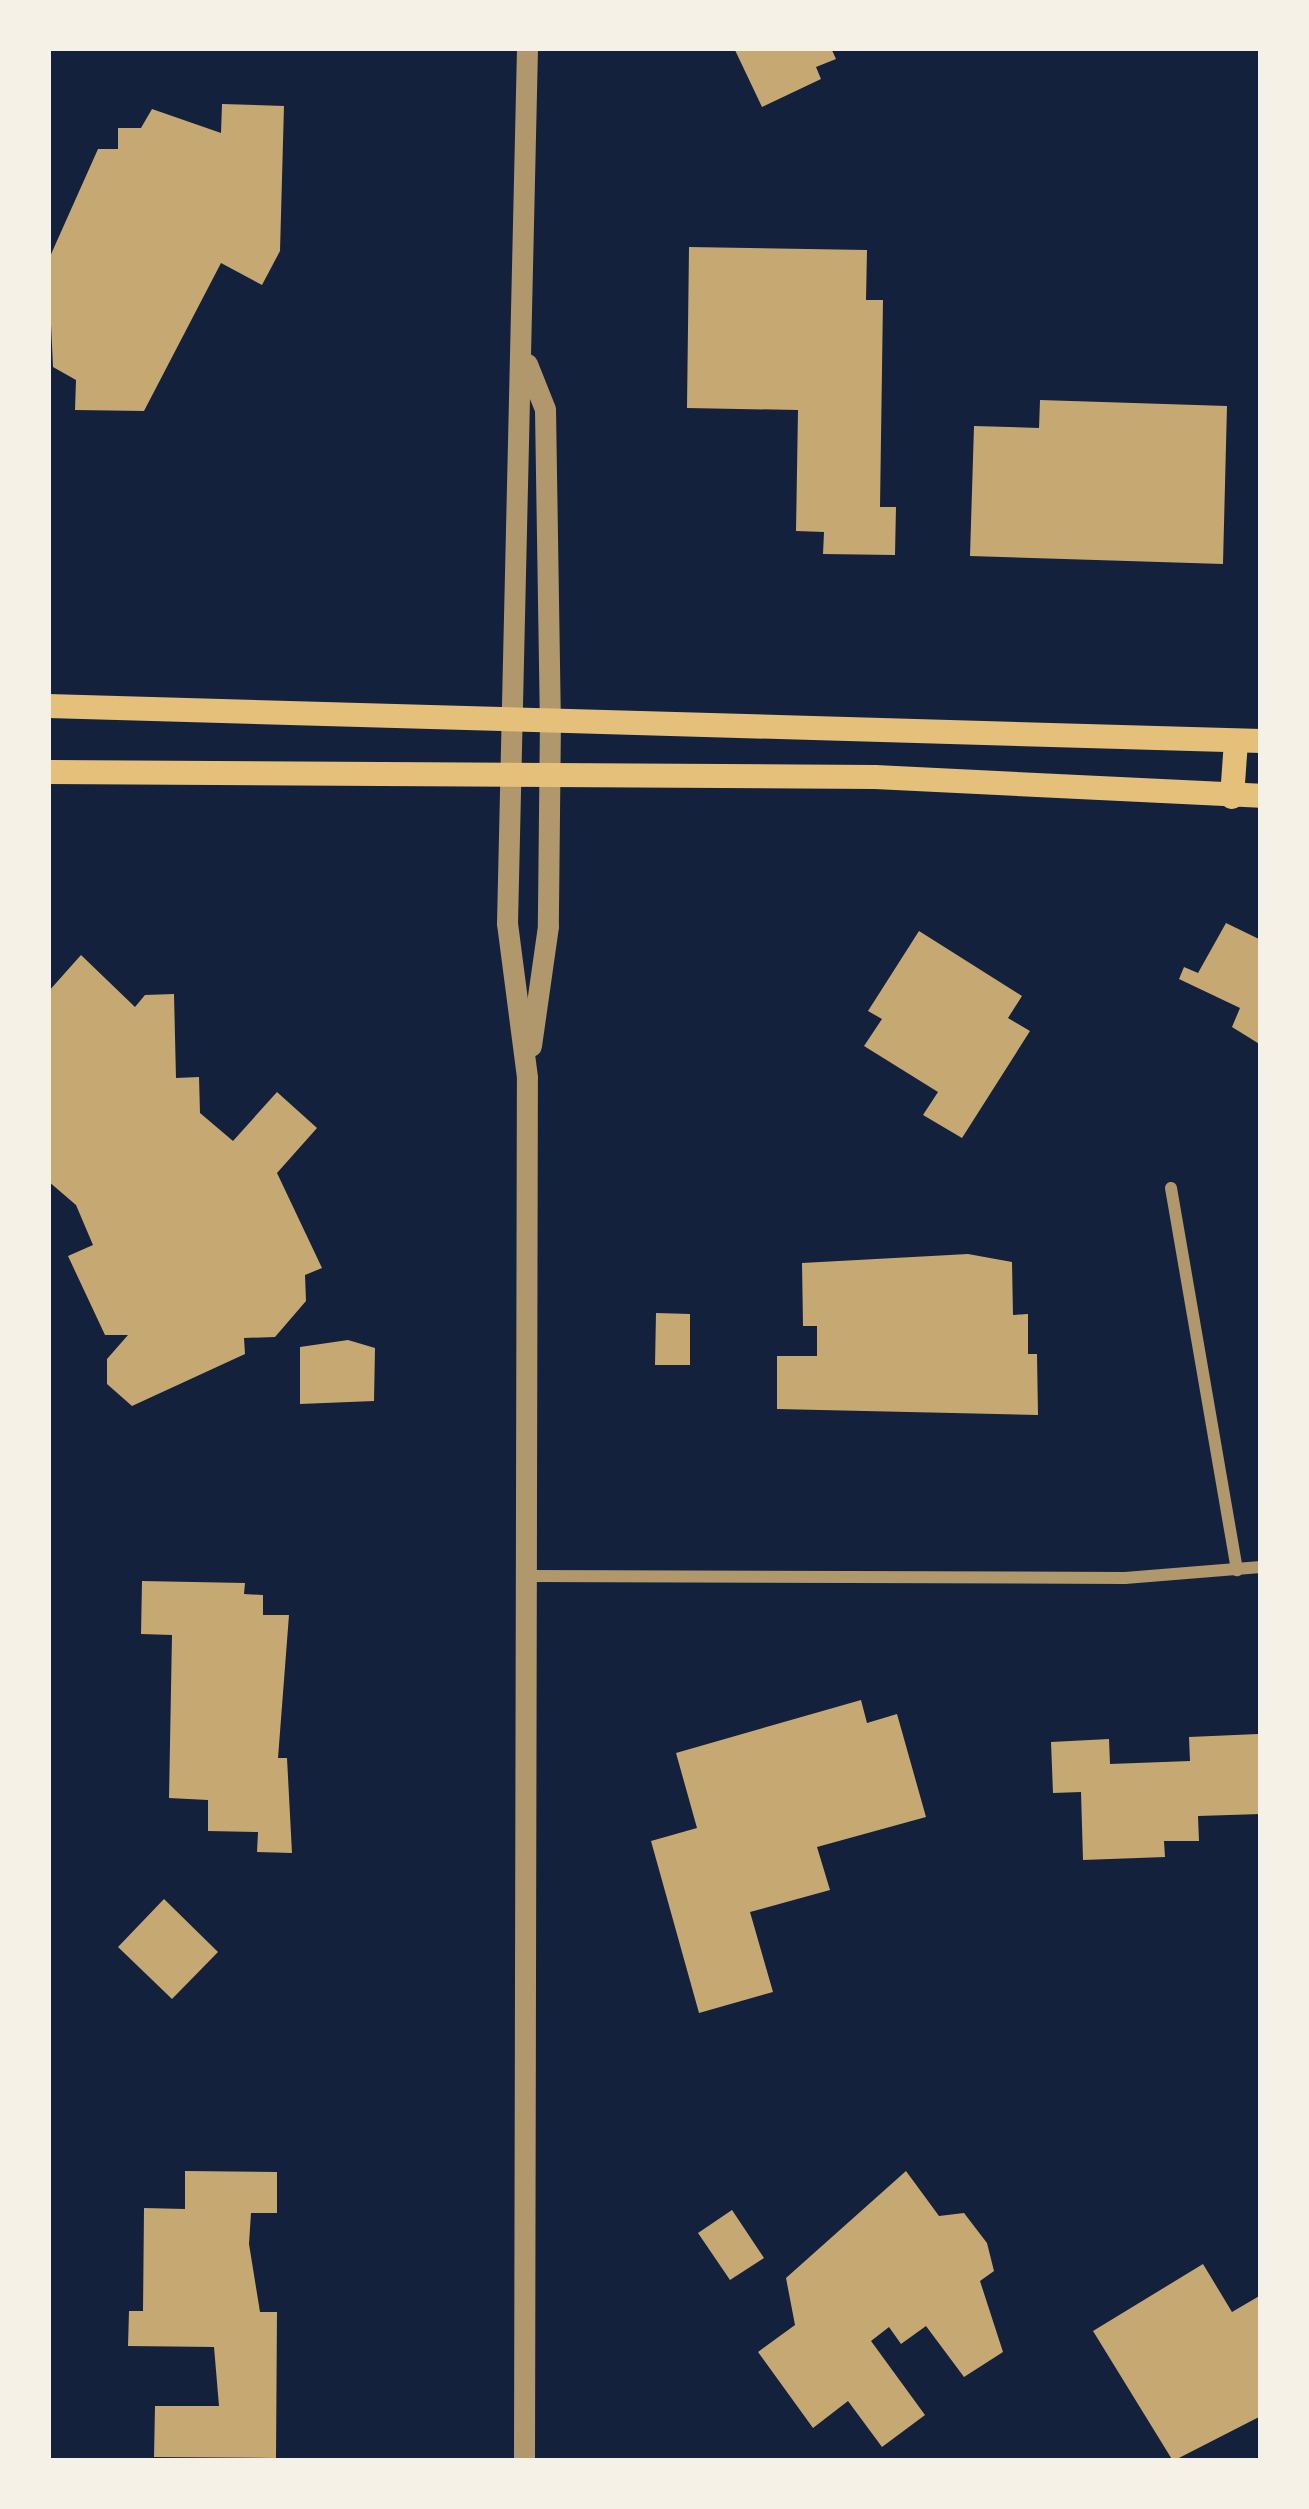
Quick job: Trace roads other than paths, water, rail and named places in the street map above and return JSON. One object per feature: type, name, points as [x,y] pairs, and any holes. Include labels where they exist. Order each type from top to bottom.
[{"type":"main road","points":[[48,706],[1248,741],[1232,797]]},
{"type":"main road","points":[[48,772],[874,777],[1261,796]]},
{"type":"street","points":[[524,2461],[527,1077],[507,923],[512,425],[527,364],[527,48]]},
{"type":"street","points":[[527,364],[545,409],[550,718],[548,926],[527,1077]]},
{"type":"street","points":[[1171,1188],[1237,1570]]},
{"type":"street","points":[[528,1576],[1261,1567]]}]
